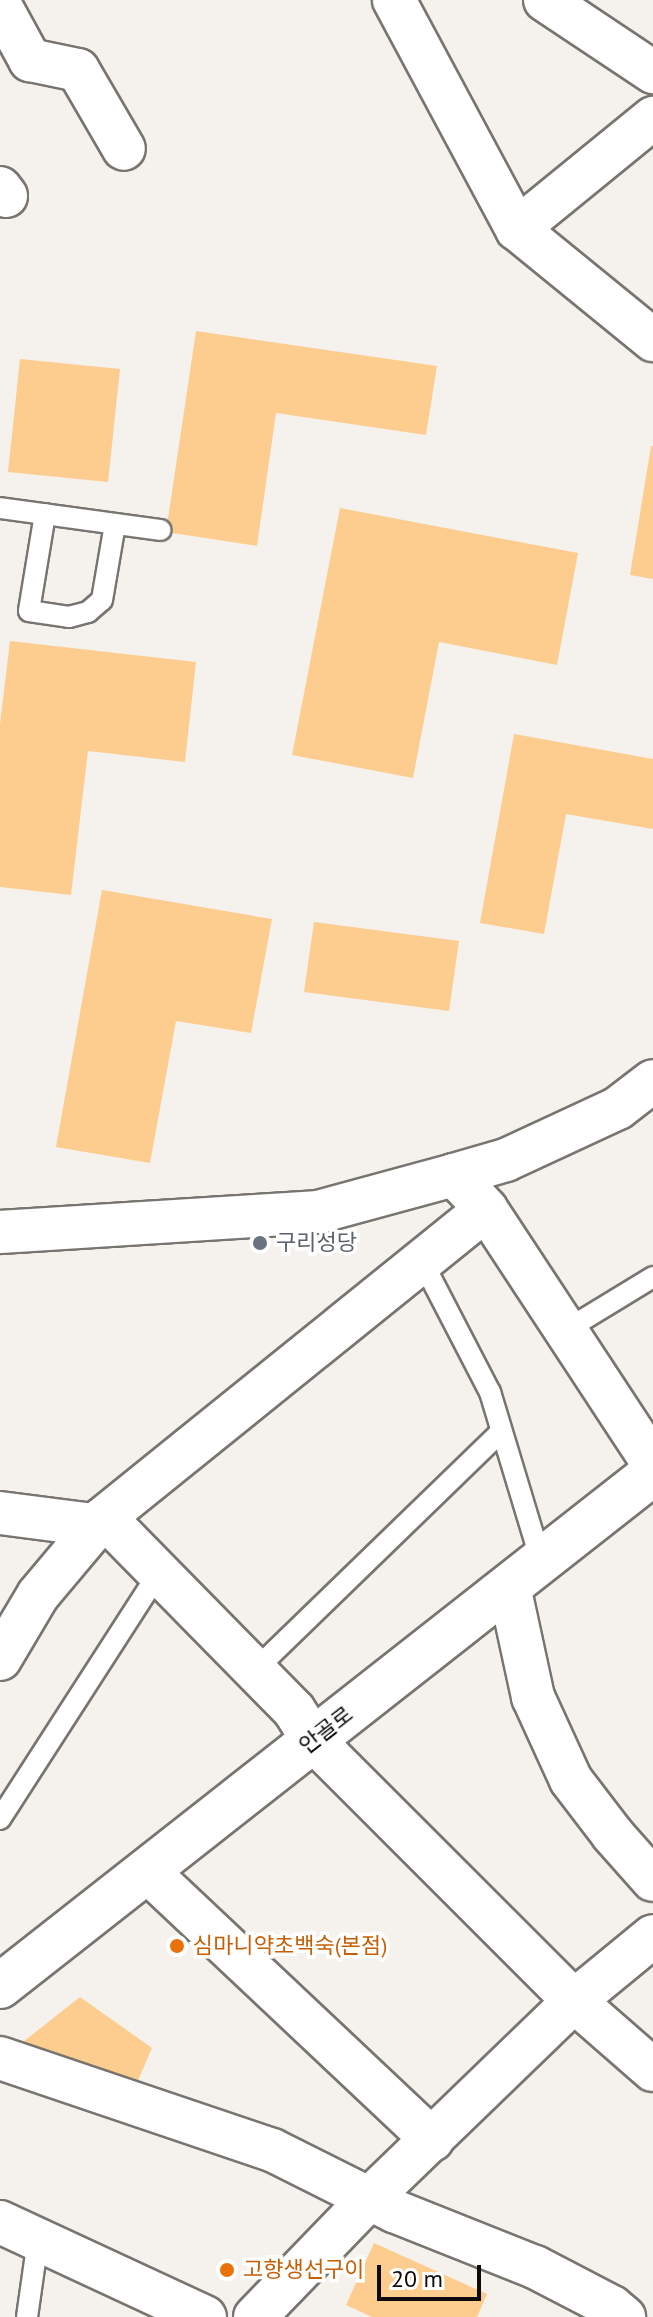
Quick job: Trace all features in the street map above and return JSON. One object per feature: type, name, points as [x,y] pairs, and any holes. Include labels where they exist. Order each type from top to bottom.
[{"type":"street","points":[[394,0],[517,229],[653,340]]},
{"type":"street","points":[[545,0],[653,72]]},
{"type":"street","points":[[0,5],[30,60],[78,70],[124,149]]},
{"type":"street","points":[[517,229],[653,118]]},
{"type":"street","points":[[0,1232],[318,1212],[506,1160],[604,1115],[653,1081]]},
{"type":"street","points":[[454,1175],[486,1209],[653,1463]]},
{"type":"street","points":[[0,1659],[38,1595],[96,1526],[486,1209]]},
{"type":"street","name":"안골로","points":[[0,1986],[653,1473]]},
{"type":"street","points":[[0,1513],[115,1528],[219,1631],[253,1672],[294,1710],[313,1740],[574,2001],[653,2070]]},
{"type":"street","points":[[525,1574],[533,1697],[571,1780],[653,1880]]},
{"type":"street","points":[[147,1871],[432,2140]]},
{"type":"street","points":[[255,2317],[369,2199],[574,2001],[653,1936]]},
{"type":"street","points":[[0,2058],[272,2150],[369,2199],[535,2267],[612,2307],[624,2317]]},
{"type":"street","points":[[0,2222],[205,2317]]},
{"type":"lane","points":[[0,508],[160,530]]},
{"type":"lane","points":[[45,514],[29,611],[69,617],[88,612],[102,600],[115,524]]},
{"type":"lane","points":[[422,1261],[490,1392],[501,1432],[525,1574]]},
{"type":"lane","points":[[566,1330],[653,1277]]},
{"type":"lane","points":[[253,1672],[501,1432]]},
{"type":"lane","points":[[0,1819],[159,1572]]},
{"type":"lane","points":[[27,2317],[38,2240]]},
{"type":"building","points":[[196,331],[437,366],[426,435],[276,413],[257,546],[166,532]]},
{"type":"building","points":[[20,359],[120,369],[108,482],[8,472]]},
{"type":"building","points":[[653,446],[653,579],[630,575]]},
{"type":"building","points":[[340,508],[578,553],[557,665],[439,642],[413,778],[292,755]]},
{"type":"building","points":[[10,641],[196,662],[185,762],[88,751],[71,895],[0,887],[0,724]]},
{"type":"building","points":[[514,734],[653,759],[653,829],[566,814],[544,934],[480,923]]},
{"type":"building","points":[[102,890],[272,919],[251,1033],[176,1021],[150,1163],[56,1147]]},
{"type":"building","points":[[314,922],[459,941],[449,1011],[304,992]]},
{"type":"building","points":[[80,1997],[152,2048],[134,2090],[19,2053],[23,2042]]},
{"type":"building","points":[[374,2243],[487,2294],[477,2317],[372,2317],[346,2305]]},
{"type":"place","name":"구리성당","points":[[260,1243]]},
{"type":"place","name":"심마니약초백숙(본점)","points":[[177,1946]]},
{"type":"place","name":"고향생선구이","points":[[227,2270]]}]
